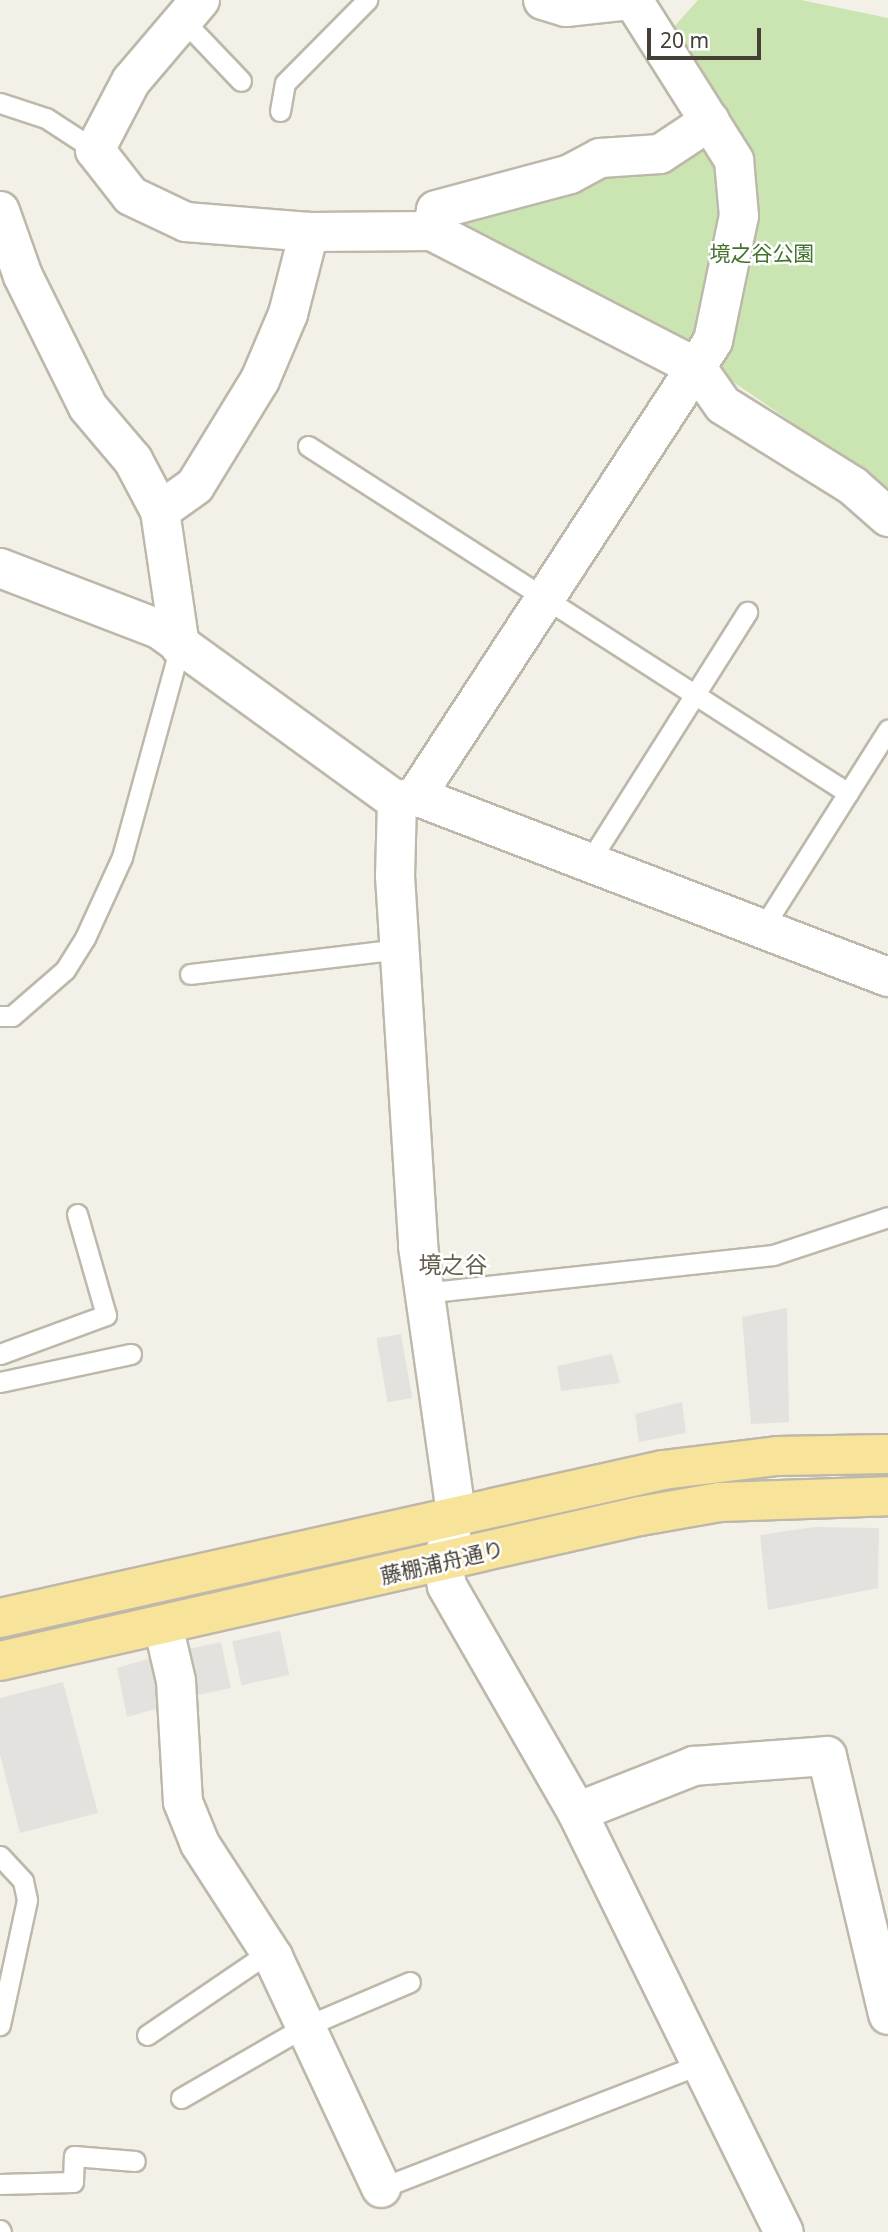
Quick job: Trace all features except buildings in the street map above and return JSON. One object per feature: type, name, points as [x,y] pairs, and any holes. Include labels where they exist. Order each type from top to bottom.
[{"type":"main road","name":"藤棚浦舟通り","points":[[0,1618],[456,1513],[675,1468],[777,1456],[888,1454]]},
{"type":"main road","name":"藤棚浦舟通り","points":[[0,1661],[720,1502],[888,1496]]},
{"type":"street","points":[[543,0],[566,7],[641,3],[734,160],[738,216],[713,341],[406,799],[399,949],[424,1293],[456,1513],[443,1562],[447,1586],[577,1812],[698,2065],[784,2232]]},
{"type":"street","points":[[192,10],[131,81],[95,150],[131,196],[159,212],[186,222],[309,232],[432,231],[697,368],[723,405],[768,438],[853,486],[888,517]]},
{"type":"street","points":[[432,231],[436,210],[570,174],[600,158],[660,154],[710,121]]},
{"type":"street","points":[[0,211],[19,267],[88,407],[133,460],[160,511],[180,647]]},
{"type":"street","points":[[160,511],[195,486],[260,380],[288,314],[309,232]]},
{"type":"street","points":[[0,568],[159,629],[180,647],[406,799],[589,862],[888,977]]},
{"type":"street","points":[[163,1625],[176,1681],[183,1802],[200,1844],[269,1952],[381,2188]]},
{"type":"street","points":[[577,1812],[694,1766],[827,1756],[888,2015]]},
{"type":"lane","points":[[280,111],[285,83],[367,0]]},
{"type":"lane","points":[[192,10],[241,81]]},
{"type":"lane","points":[[0,103],[46,118],[95,150]]},
{"type":"lane","points":[[308,446],[540,601],[848,793]]},
{"type":"lane","points":[[589,862],[747,612]]},
{"type":"lane","points":[[0,1016],[12,1016],[65,970],[85,938],[122,857],[180,647]]},
{"type":"lane","points":[[762,929],[888,730]]},
{"type":"lane","points":[[190,974],[399,949]]},
{"type":"lane","points":[[0,1354],[106,1315],[77,1214]]},
{"type":"lane","points":[[424,1293],[773,1255],[888,1217]]},
{"type":"lane","points":[[0,1382],[131,1354]]},
{"type":"lane","points":[[0,1856],[23,1881],[27,1900],[0,2025]]},
{"type":"lane","points":[[147,2035],[269,1952]]},
{"type":"lane","points":[[181,2098],[304,2028],[410,1982]]},
{"type":"lane","points":[[381,2188],[698,2065]]},
{"type":"lane","points":[[0,2184],[73,2182],[74,2156],[135,2161]]},
{"type":"green space","name":"境之谷公園","points":[[698,0],[801,0],[888,18],[888,488],[726,377],[448,222],[733,124],[672,29]]},
{"type":"shaded area","points":[[787,1308],[789,1422],[751,1424],[742,1317]]},
{"type":"shaded area","points":[[401,1334],[412,1398],[388,1402],[376,1338]]},
{"type":"shaded area","points":[[612,1354],[620,1383],[561,1391],[557,1366]]},
{"type":"shaded area","points":[[682,1402],[686,1433],[639,1442],[635,1414]]},
{"type":"shaded area","points":[[814,1527],[879,1528],[878,1588],[768,1610],[760,1535]]},
{"type":"shaded area","points":[[280,1631],[289,1675],[241,1685],[232,1641]]},
{"type":"shaded area","points":[[221,1642],[231,1688],[196,1695],[186,1649]]},
{"type":"shaded area","points":[[161,1655],[170,1705],[127,1717],[117,1668]]},
{"type":"shaded area","points":[[63,1682],[98,1813],[20,1833],[0,1755],[0,1698]]},
{"type":"district","name":"境之谷","points":[[453,1264]]}]
